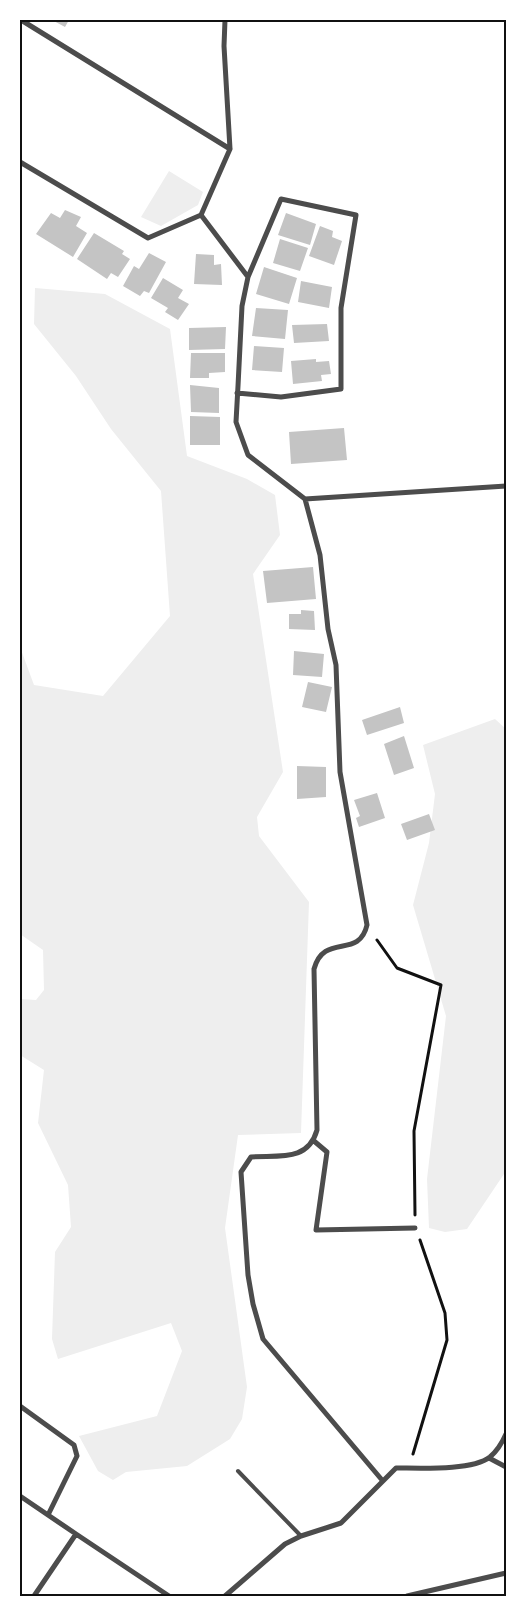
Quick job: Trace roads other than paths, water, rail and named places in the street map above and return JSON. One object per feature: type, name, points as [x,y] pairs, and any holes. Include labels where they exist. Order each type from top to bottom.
[{"type":"street","points":[[21,20],[230,149]]},
{"type":"street","points":[[20,162],[148,238],[201,215],[230,149],[225,20]]},
{"type":"street","points":[[238,393],[281,397],[341,389],[341,308],[356,215],[281,199],[248,277],[242,306],[236,422],[248,455],[305,500],[320,555],[328,629],[336,665],[340,772],[367,925],[364,936],[357,942],[324,950],[317,958],[314,969],[317,1130],[314,1141],[300,1154],[251,1157],[241,1172],[248,1276],[253,1304],[263,1339],[382,1480]]},
{"type":"street","points":[[201,215],[248,277]]},
{"type":"street","points":[[305,500],[506,486]]},
{"type":"street","points":[[314,1141],[327,1152],[316,1230],[415,1228]]},
{"type":"street","points":[[20,1406],[74,1445],[77,1456],[48,1515]]},
{"type":"street","points":[[225,1596],[285,1544],[301,1536],[342,1523],[382,1480],[396,1468],[475,1464],[489,1458],[499,1447],[506,1434]]},
{"type":"street","points":[[489,1458],[506,1467]]},
{"type":"street","points":[[20,1496],[169,1596]]},
{"type":"street","points":[[34,1596],[76,1534]]},
{"type":"street","points":[[407,1596],[506,1573]]},
{"type":"lane","points":[[238,1470],[301,1536]]}]
